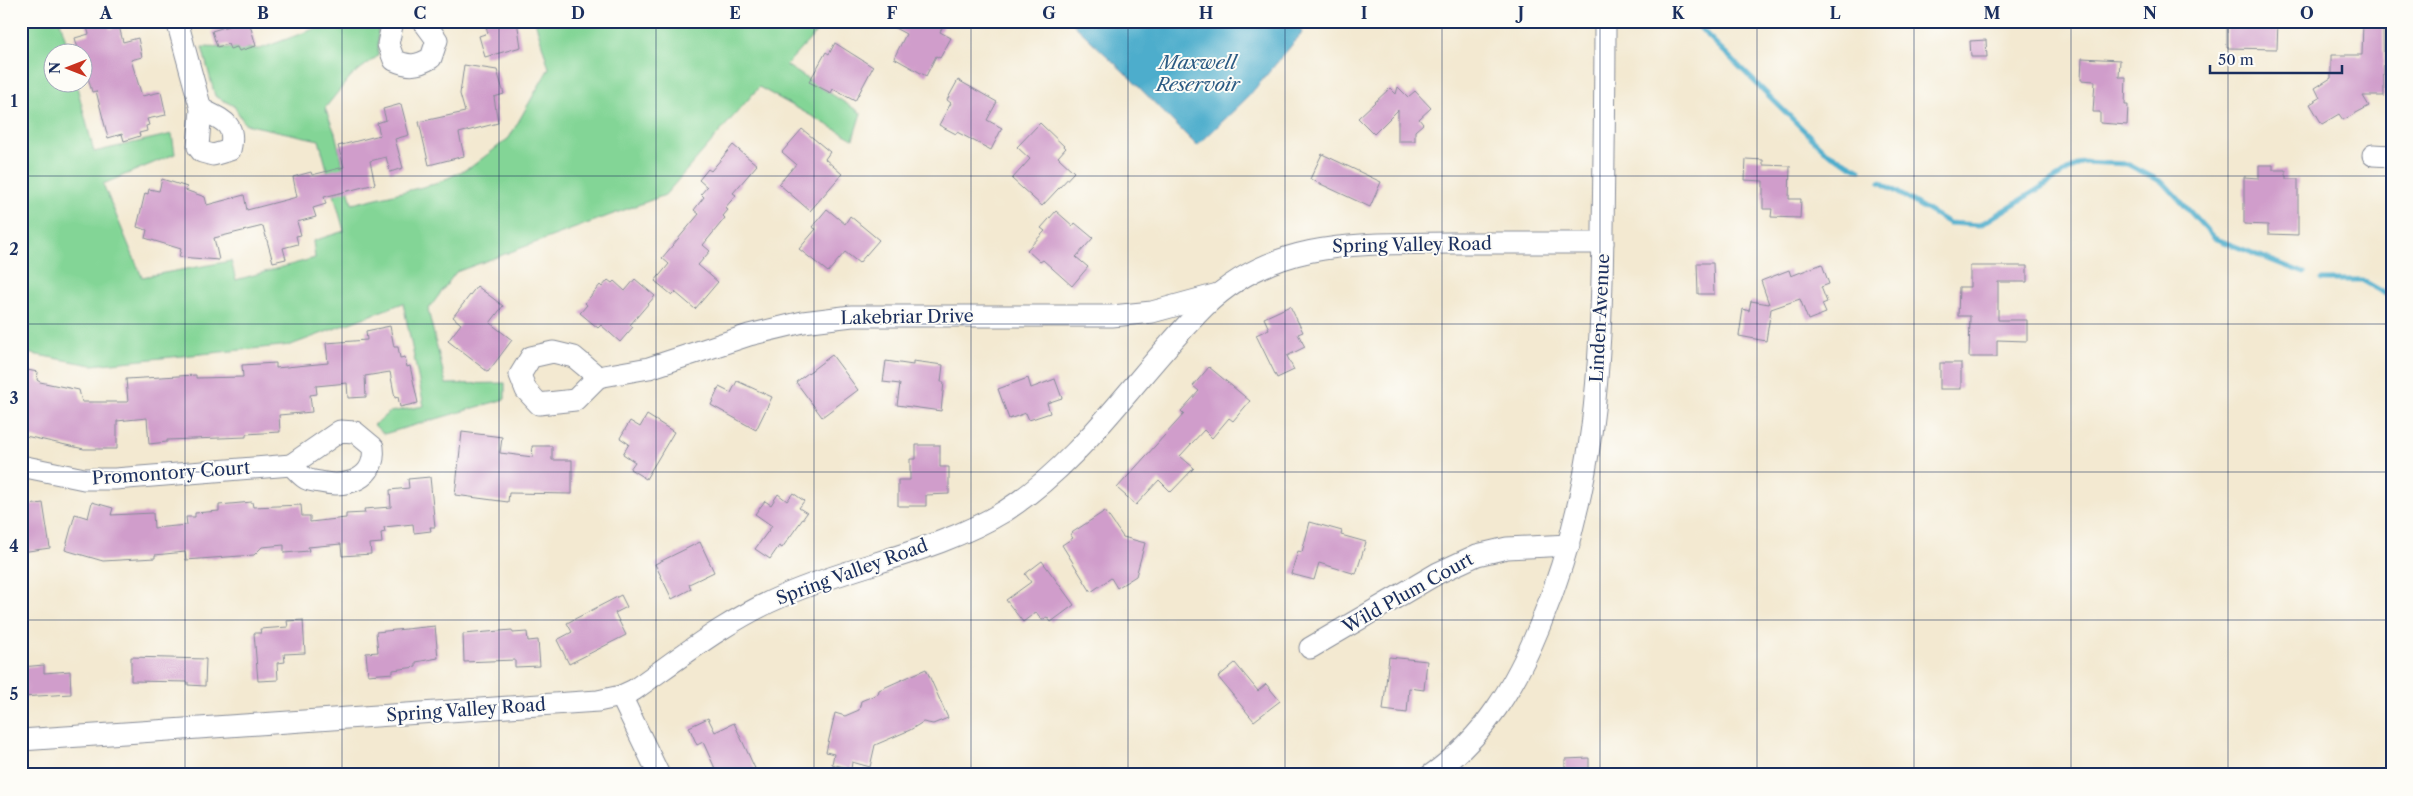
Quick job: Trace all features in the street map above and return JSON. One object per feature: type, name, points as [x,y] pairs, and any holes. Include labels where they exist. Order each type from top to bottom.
[{"type":"street","points":[[177,21],[201,110]]},
{"type":"street","points":[[394,21],[388,44],[394,60],[406,65],[418,65],[431,58],[437,40],[423,21]]},
{"type":"street","name":"Linden Avenue","points":[[1431,775],[1471,740],[1500,705],[1523,666],[1547,608],[1569,545],[1587,473],[1595,408],[1602,314],[1605,21]]},
{"type":"street","name":"Spring Valley Road","points":[[21,740],[588,702],[621,696],[634,690],[738,619],[786,594],[965,531],[1006,510],[1049,478],[1204,307],[1244,277],[1276,261],[1322,247],[1377,243],[1603,243]]},
{"type":"street","name":"Lakebriar Drive","points":[[598,377],[649,368],[749,335],[803,322],[852,316],[1112,316],[1152,312],[1221,293]]},
{"type":"street","name":"Promontory Court","points":[[21,466],[92,479],[291,465]]},
{"type":"street","name":"Wild Plum Court","points":[[1310,648],[1438,573],[1477,555],[1507,548],[1569,545]]},
{"type":"street","points":[[621,696],[659,775]]},
{"type":"green space","points":[[21,21],[60,21],[66,42],[42,42],[42,92],[78,92],[94,152],[172,134],[175,154],[103,184],[142,277],[231,261],[236,280],[315,258],[313,241],[344,231],[319,140],[245,124],[234,106],[215,96],[202,47],[260,49],[335,21],[378,21],[378,56],[351,76],[325,108],[335,133],[352,204],[435,184],[471,167],[509,138],[549,68],[535,21],[827,21],[786,65],[861,113],[853,139],[759,87],[665,195],[456,272],[428,310],[446,384],[505,383],[505,399],[384,434],[374,425],[390,412],[424,406],[403,303],[291,345],[92,365],[21,352]]},
{"type":"green space","points":[[1939,21],[2002,21],[2002,22],[1939,24]]},
{"type":"water","name":"Maxwell Reservoir","points":[[1070,21],[1296,21],[1302,33],[1248,97],[1197,146],[1124,72]]},
{"type":"building","points":[[85,21],[108,21],[110,29],[119,26],[123,42],[138,38],[142,57],[131,60],[142,96],[161,92],[166,115],[147,119],[149,125],[146,126],[147,131],[139,133],[140,136],[124,141],[122,134],[108,138],[96,91],[92,92],[92,42],[76,42],[75,38],[89,34]]},
{"type":"building","points":[[249,21],[256,46],[239,51],[237,47],[230,49],[228,44],[217,47],[212,31]]},
{"type":"building","points":[[484,21],[517,21],[521,47],[485,57],[479,36],[488,33]]},
{"type":"building","points":[[882,21],[934,21],[943,26],[940,32],[951,38],[940,58],[936,56],[926,76],[894,58],[906,34]]},
{"type":"building","points":[[2227,21],[2278,21],[2277,49],[2227,48]]},
{"type":"building","points":[[2363,21],[2383,21],[2384,96],[2363,96],[2369,106],[2343,120],[2339,114],[2322,124],[2310,104],[2320,98],[2315,88],[2331,78],[2331,55],[2362,55]]},
{"type":"building","points":[[1986,40],[1987,57],[1971,57],[1970,41]]},
{"type":"building","points":[[835,43],[873,67],[855,101],[833,89],[831,93],[809,82],[826,52],[829,54]]},
{"type":"building","points":[[2082,58],[2120,60],[2119,77],[2126,77],[2125,105],[2128,105],[2127,125],[2100,123],[2100,112],[2093,112],[2095,81],[2081,80]]},
{"type":"building","points":[[464,65],[497,70],[504,94],[494,97],[498,123],[459,133],[464,156],[429,165],[419,122],[465,112],[460,94]]},
{"type":"building","points":[[958,80],[997,102],[987,120],[1002,128],[991,150],[939,125],[951,103],[947,100]]},
{"type":"building","points":[[1398,87],[1408,97],[1415,91],[1431,108],[1419,119],[1423,124],[1415,131],[1415,141],[1398,141],[1398,110],[1374,134],[1358,118],[1390,88],[1396,94]]},
{"type":"building","points":[[401,104],[409,135],[395,139],[403,168],[390,172],[386,157],[370,161],[375,184],[324,197],[326,204],[313,208],[316,217],[297,222],[301,235],[296,236],[298,244],[283,248],[286,259],[273,262],[263,226],[214,238],[219,260],[179,257],[181,249],[145,238],[147,230],[137,227],[145,193],[148,194],[149,189],[159,191],[162,179],[187,187],[185,190],[205,197],[207,205],[244,195],[247,210],[297,197],[293,177],[311,172],[312,175],[344,167],[338,146],[380,135],[377,123],[386,120],[383,109]]},
{"type":"building","points":[[1040,123],[1066,148],[1058,157],[1074,172],[1042,206],[1012,179],[1030,159],[1017,147]]},
{"type":"building","points":[[802,129],[830,152],[825,159],[842,174],[810,211],[779,184],[796,164],[782,152]]},
{"type":"building","points":[[733,145],[757,165],[733,193],[736,195],[725,208],[728,210],[723,216],[725,218],[703,245],[710,251],[698,265],[718,282],[695,309],[675,292],[672,295],[655,281],[669,264],[662,258],[699,214],[694,210],[704,197],[701,194],[707,187],[699,180],[708,169],[711,171]]},
{"type":"building","points":[[1322,154],[1381,182],[1370,207],[1310,179]]},
{"type":"building","points":[[1746,159],[1763,160],[1763,165],[1790,166],[1789,199],[1801,199],[1800,218],[1771,217],[1772,209],[1763,209],[1763,181],[1745,180]]},
{"type":"building","points":[[2259,165],[2273,165],[2273,170],[2286,170],[2286,179],[2298,179],[2298,235],[2268,234],[2268,225],[2244,224],[2244,177],[2259,178]]},
{"type":"building","points":[[827,209],[845,224],[850,216],[879,240],[859,263],[845,252],[828,272],[799,249],[816,229],[812,227]]},
{"type":"building","points":[[1056,211],[1073,226],[1075,223],[1093,238],[1076,257],[1088,267],[1072,286],[1043,260],[1040,262],[1027,250],[1045,231],[1041,228]]},
{"type":"building","points":[[1697,263],[1713,263],[1714,294],[1698,294]]},
{"type":"building","points":[[1822,264],[1829,284],[1821,287],[1827,302],[1822,304],[1826,313],[1808,320],[1800,299],[1771,309],[1766,341],[1739,336],[1743,309],[1749,311],[1751,301],[1769,304],[1761,281],[1789,270],[1791,276]]},
{"type":"building","points":[[1970,266],[2027,266],[2027,282],[1998,282],[1998,320],[2027,320],[2027,341],[1997,340],[1997,357],[1969,357],[1970,316],[1958,316],[1959,287],[1970,287]]},
{"type":"building","points":[[635,279],[655,296],[630,325],[633,327],[620,342],[601,325],[598,328],[580,313],[587,305],[585,303],[600,285],[602,287],[608,280],[612,283],[614,281],[625,291]]},
{"type":"building","points":[[477,286],[503,306],[490,323],[512,340],[488,372],[448,341],[461,324],[453,317]]},
{"type":"building","points":[[1290,306],[1303,332],[1298,334],[1305,347],[1287,356],[1294,370],[1277,378],[1256,335],[1269,329],[1264,318]]},
{"type":"building","points":[[390,326],[394,347],[398,347],[400,358],[405,357],[407,367],[410,366],[418,403],[400,407],[398,397],[395,398],[390,372],[365,376],[366,397],[348,398],[347,383],[316,386],[317,394],[310,395],[312,412],[279,415],[280,432],[246,434],[246,437],[167,440],[167,442],[149,444],[147,418],[117,421],[117,449],[84,449],[21,435],[21,369],[38,372],[37,380],[40,382],[79,390],[82,402],[128,402],[126,379],[196,375],[196,378],[243,377],[242,365],[276,363],[276,368],[328,363],[326,343],[367,340],[366,331]]},
{"type":"building","points":[[832,355],[858,390],[822,417],[796,382]]},
{"type":"building","points":[[886,361],[913,365],[913,361],[943,365],[941,382],[944,382],[941,411],[897,405],[900,384],[883,382]]},
{"type":"building","points":[[1940,363],[1961,363],[1961,389],[1940,389]]},
{"type":"building","points":[[1209,367],[1250,401],[1233,421],[1229,418],[1212,438],[1204,430],[1180,456],[1194,468],[1171,492],[1159,480],[1136,505],[1117,488],[1184,414],[1181,411],[1199,391],[1193,386]]},
{"type":"building","points":[[1028,378],[1031,388],[1055,379],[1062,398],[1047,403],[1050,413],[1029,420],[1026,413],[1009,419],[998,389]]},
{"type":"building","points":[[737,381],[772,397],[756,430],[711,405],[719,387],[731,393]]},
{"type":"building","points":[[647,415],[674,432],[646,479],[630,469],[635,462],[623,454],[629,444],[620,438],[630,421],[640,427]]},
{"type":"building","points":[[462,432],[502,437],[500,453],[533,457],[532,446],[552,446],[552,460],[572,460],[572,494],[509,493],[508,502],[455,495]]},
{"type":"building","points":[[916,445],[940,445],[940,467],[949,467],[949,494],[926,495],[926,506],[898,506],[898,480],[910,480],[910,459],[916,459]]},
{"type":"building","points":[[430,477],[435,527],[430,527],[431,531],[414,533],[413,524],[384,527],[385,532],[381,533],[382,543],[370,544],[371,554],[342,556],[341,544],[308,547],[309,551],[284,553],[284,545],[262,547],[254,555],[186,560],[185,552],[155,555],[155,558],[103,561],[65,550],[75,514],[88,518],[92,502],[113,508],[111,515],[153,513],[154,528],[187,525],[186,517],[195,517],[195,513],[219,511],[219,505],[252,502],[253,507],[301,505],[302,516],[310,516],[310,522],[346,518],[346,514],[365,513],[364,509],[391,507],[390,490],[409,488],[408,479]]},
{"type":"building","points":[[793,493],[804,501],[799,508],[807,513],[782,548],[779,546],[770,559],[755,549],[772,526],[755,514],[765,501],[771,505],[778,494],[787,501]]},
{"type":"building","points":[[43,503],[50,548],[21,552],[21,506]]},
{"type":"building","points":[[1105,511],[1123,537],[1145,543],[1136,576],[1117,588],[1111,578],[1091,592],[1062,545],[1073,538],[1070,534]]},
{"type":"building","points":[[1310,522],[1342,531],[1341,535],[1366,542],[1356,574],[1319,563],[1314,580],[1291,574],[1298,551],[1302,552]]},
{"type":"building","points":[[700,542],[714,572],[689,584],[691,589],[672,599],[655,564]]},
{"type":"building","points":[[1042,561],[1074,605],[1051,622],[1047,617],[1042,620],[1036,612],[1023,622],[1006,600],[1031,582],[1025,574]]},
{"type":"building","points":[[621,595],[627,607],[615,613],[626,635],[569,664],[557,640],[572,632],[567,623]]},
{"type":"building","points":[[303,620],[305,653],[284,654],[285,662],[277,663],[278,680],[258,681],[254,633],[261,633],[260,629],[288,627],[287,621]]},
{"type":"building","points":[[435,626],[438,658],[416,662],[416,667],[393,670],[393,673],[368,675],[366,653],[378,652],[376,632]]},
{"type":"building","points":[[512,630],[513,633],[527,632],[528,641],[538,640],[540,666],[515,667],[515,660],[464,662],[463,634]]},
{"type":"building","points":[[131,657],[206,659],[205,686],[188,685],[188,682],[131,681]]},
{"type":"building","points":[[1389,657],[1427,661],[1424,690],[1409,688],[1407,713],[1383,710]]},
{"type":"building","points":[[1235,663],[1258,691],[1266,684],[1280,701],[1254,721],[1218,677]]},
{"type":"building","points":[[44,665],[44,673],[70,671],[71,694],[21,697],[21,667]]},
{"type":"building","points":[[926,669],[948,718],[933,724],[923,722],[910,730],[875,745],[870,767],[852,762],[851,769],[832,764],[834,754],[826,752],[835,713],[845,716],[859,710],[861,701],[878,694],[879,690]]},
{"type":"building","points":[[708,718],[715,732],[734,723],[758,775],[718,775],[703,742],[697,745],[689,727]]},
{"type":"building","points":[[1589,758],[1589,775],[1565,775],[1565,759]]},
{"type":"waterway","points":[[1693,21],[1825,151],[1860,170]]},
{"type":"waterway","points":[[1880,182],[1949,223],[1980,225],[2082,162],[2127,164],[2164,183],[2214,238],[2304,273]]},
{"type":"waterway","points":[[2322,280],[2362,280],[2392,297]]}]
